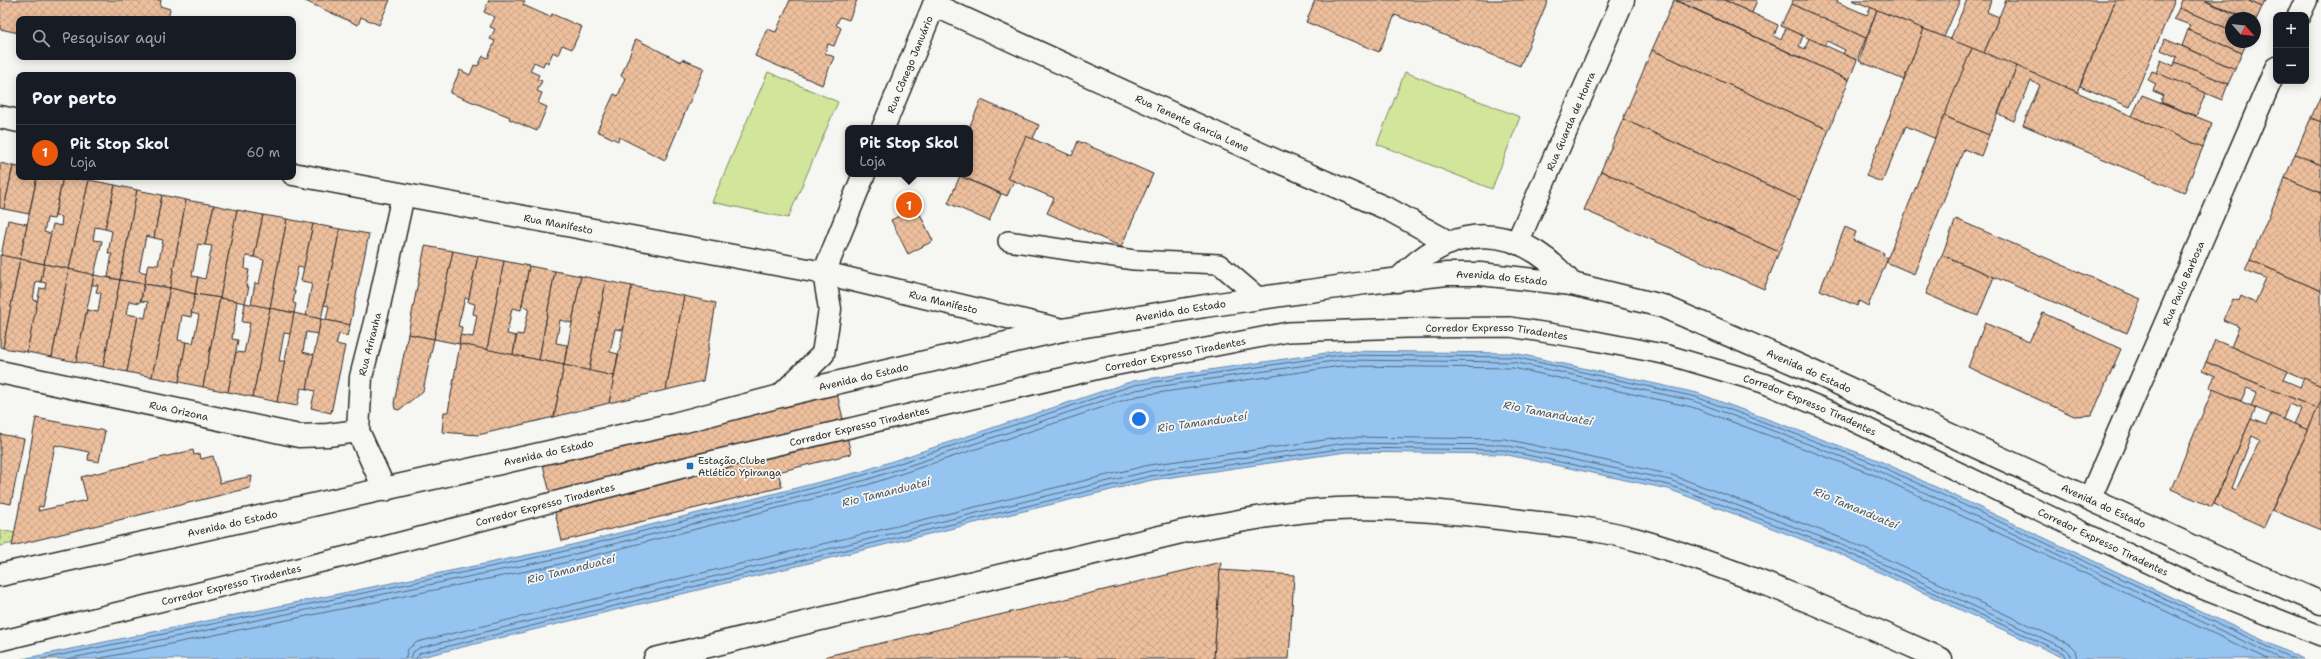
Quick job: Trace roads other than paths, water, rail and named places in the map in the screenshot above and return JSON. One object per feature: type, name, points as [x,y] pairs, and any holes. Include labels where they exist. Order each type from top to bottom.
[{"type":"main road","name":"Rua Guarda de Honra","points":[[1517,242],[1623,0]]},
{"type":"main road","points":[[2300,12],[2306,0]]},
{"type":"main road","name":"Rua Cônego Januário","points":[[884,125],[935,2]]},
{"type":"main road","name":"Rua Tenente Garcia Leme","points":[[935,2],[1263,155],[1388,209],[1450,243]]},
{"type":"main road","name":"Rua Paulo Barbosa","points":[[2090,498],[2273,75]]},
{"type":"main road","points":[[0,117],[16,120]]},
{"type":"main road","name":"Rua Manifesto","points":[[296,175],[403,196],[824,273],[1062,330]]},
{"type":"main road","points":[[780,396],[823,354],[830,309],[824,273],[863,177]]},
{"type":"main road","name":"Rua Ariranha","points":[[385,490],[358,431],[361,377],[378,310],[403,196]]},
{"type":"main road","points":[[1397,282],[1414,263],[1436,248],[1450,243],[1485,237],[1517,242],[1535,250],[1555,265],[1572,284]]},
{"type":"main road","name":"Avenida do Estado","points":[[0,575],[385,490],[674,424],[780,396],[1062,330],[1259,298],[1365,283],[1397,282],[1447,274],[1480,274],[1572,284],[1662,306],[1798,365],[2321,603]]},
{"type":"main road","name":"Rua Orizona","points":[[0,372],[299,436],[328,435],[358,431]]},
{"type":"main road","points":[[655,659],[1185,531],[1260,518],[1336,509],[1429,510],[1573,527],[1636,539],[1739,574],[1804,599],[1941,659]]},
{"type":"lane","points":[[1008,241],[1134,260],[1219,264],[1259,298]]},
{"type":"lane","name":"Corredor Expresso Tiradentes","points":[[0,641],[355,554],[690,466],[1103,368],[1288,332],[1407,328],[1510,327],[1668,355],[1763,383],[1842,416],[2202,589],[2321,636]]},
{"type":"water","name":"Rio Tamanduateí","points":[[1340,351],[1514,353],[1697,393],[1878,460],[2303,659],[2066,659],[1838,553],[1668,489],[1503,454],[1346,452],[1152,480],[413,659],[22,659],[552,550],[863,471],[1133,381]]},
{"type":"place","name":"Pit Stop Skol","points":[[909,205]]},
{"type":"place","name":"Estação Clube Atlético Ypiranga","points":[[690,466]]}]
